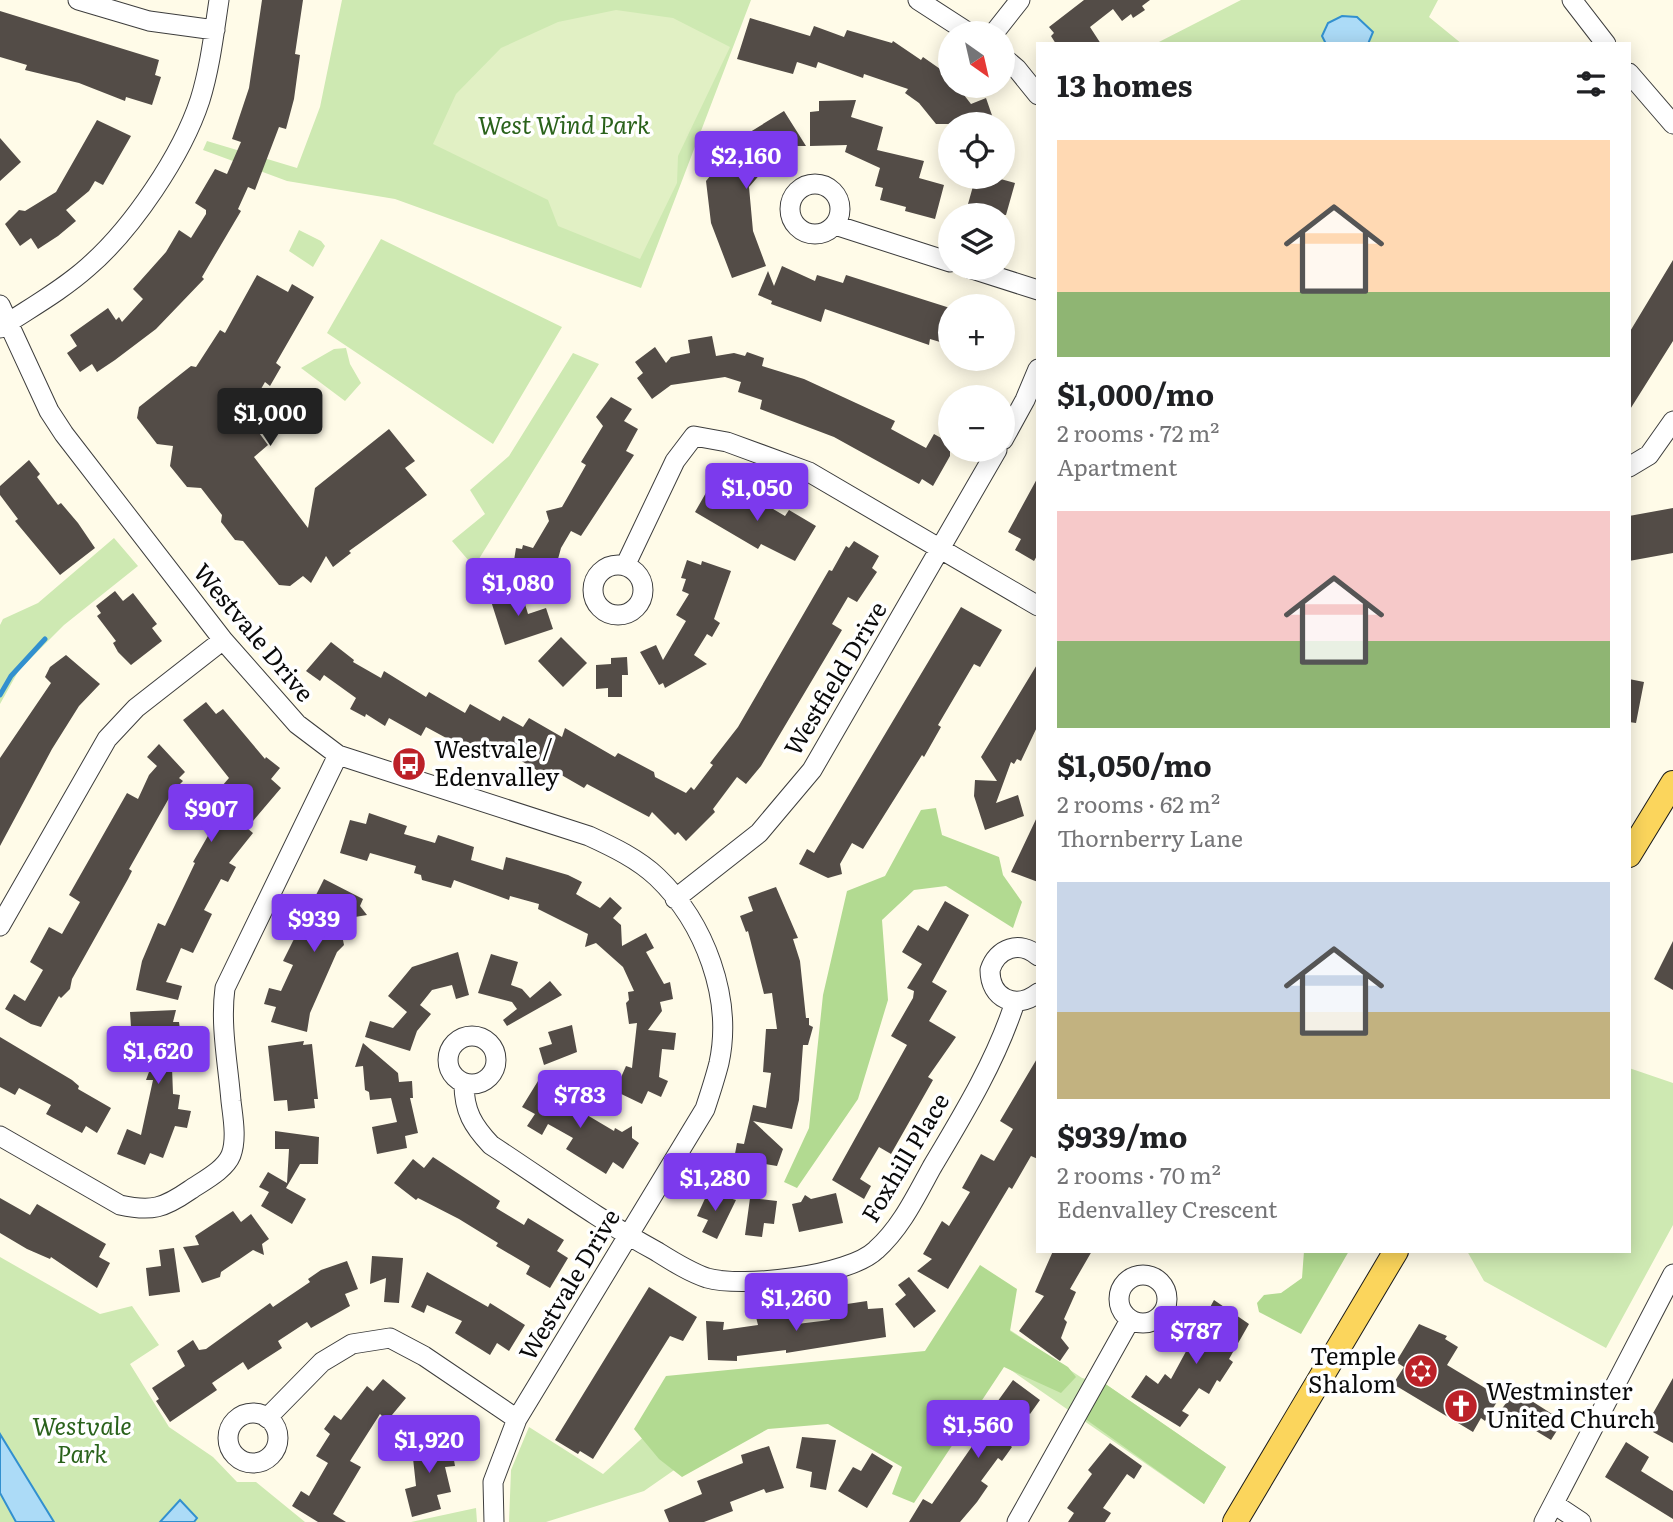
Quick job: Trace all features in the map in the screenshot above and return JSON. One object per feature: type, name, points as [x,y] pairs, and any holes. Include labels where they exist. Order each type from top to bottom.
[{"type":"main road","points":[[1631,852],[1673,783]]},
{"type":"main road","points":[[1235,1522],[1395,1253]]},
{"type":"street","points":[[78,0],[149,21],[215,30]]},
{"type":"street","points":[[3,318],[58,291],[90,265],[135,216],[187,135],[201,98],[219,0]]},
{"type":"street","points":[[919,0],[951,21]]},
{"type":"street","points":[[1003,21],[1020,0]]},
{"type":"street","points":[[1572,0],[1604,42]]},
{"type":"street","points":[[1015,67],[1036,93]]},
{"type":"street","points":[[1631,75],[1673,124]]},
{"type":"street","points":[[835,225],[938,258]]},
{"type":"street","points":[[1007,280],[1036,289]]},
{"type":"street","name":"Westvale Drive","points":[[3,318],[49,411],[64,434],[223,640],[264,690],[297,724],[338,755],[589,836],[622,851],[657,878],[675,899],[690,919],[708,954],[720,992],[719,1062],[705,1110],[517,1419],[493,1482],[494,1522]]},
{"type":"street","points":[[1015,418],[1036,374]]},
{"type":"street","points":[[1631,466],[1649,455],[1673,421]]},
{"type":"street","points":[[625,566],[676,461],[694,436],[727,442],[810,472],[1036,605]]},
{"type":"street","name":"Westfield Drive","points":[[675,899],[759,833],[812,770],[991,462]]},
{"type":"street","points":[[0,926],[107,738],[136,708],[223,640]]},
{"type":"street","points":[[0,1136],[120,1205],[137,1208],[157,1209],[173,1201],[223,1165],[231,1156],[233,1126],[222,1008],[225,988],[338,755]]},
{"type":"street","points":[[1036,955],[1026,948],[1014,947],[1002,952],[993,961],[990,971],[993,987],[998,995],[1014,1002],[1030,999],[1036,994]]},
{"type":"street","name":"Foxhill Place","points":[[464,1084],[465,1107],[474,1126],[491,1145],[629,1236],[686,1269],[708,1278],[734,1282],[795,1276],[850,1266],[875,1252],[901,1222],[957,1125],[1004,1034],[1014,1002]]},
{"type":"street","points":[[1544,1522],[1673,1274]]},
{"type":"street","points":[[1017,1522],[1130,1320]]},
{"type":"street","points":[[267,1418],[323,1362],[352,1344],[390,1338],[424,1356],[517,1419]]},
{"type":"street","points":[[1554,1504],[1581,1522]]},
{"type":"green space","name":"West Wind Park","points":[[342,0],[751,0],[641,288],[395,199],[287,181],[203,150],[207,141],[297,168],[320,107]]},
{"type":"green space","points":[[1241,0],[1438,0],[1429,17],[1460,42],[1159,42]]},
{"type":"green space","points":[[616,10],[673,18],[730,47],[678,156],[677,183],[640,259],[558,226],[548,200],[433,144],[456,94],[501,48],[558,22]]},
{"type":"green space","points":[[299,230],[321,241],[325,246],[313,267],[289,251]]},
{"type":"green space","points":[[381,239],[562,327],[493,444],[327,333]]},
{"type":"green space","points":[[346,348],[350,364],[361,383],[345,401],[301,368],[334,349]]},
{"type":"green space","points":[[573,353],[599,364],[474,567],[452,541],[485,514],[470,490],[509,456]]},
{"type":"green space","points":[[114,538],[138,566],[64,625],[19,670],[0,704],[0,625],[3,619],[38,603]]},
{"type":"green space","points":[[936,808],[942,835],[999,857],[1003,875],[1022,902],[1013,928],[946,886],[914,890],[882,920],[888,1000],[858,1099],[797,1188],[784,1182],[809,1128],[823,995],[847,891],[885,876],[921,810]]},
{"type":"green space","points":[[1631,1069],[1673,1083],[1673,1225],[1606,1348],[1484,1281],[1468,1253],[1631,1253]]},
{"type":"green space","points":[[1304,1253],[1348,1253],[1301,1334],[1259,1312],[1257,1303],[1264,1295],[1281,1293],[1302,1278]]},
{"type":"green space","name":"Westvale Park","points":[[0,1257],[100,1314],[132,1306],[159,1345],[130,1364],[169,1427],[213,1457],[237,1482],[256,1482],[305,1522],[0,1522]]},
{"type":"green space","points":[[980,1265],[1017,1289],[1010,1331],[1068,1367],[1076,1377],[1061,1393],[1004,1367],[914,1503],[892,1494],[902,1467],[828,1424],[768,1429],[682,1477],[659,1459],[634,1429],[666,1376],[925,1351]]},
{"type":"green space","points":[[992,1318],[1082,1378],[1104,1383],[1226,1467],[1204,1504],[989,1355],[716,1441],[644,1491],[546,1522],[509,1522],[511,1470],[529,1427],[603,1474],[697,1388],[920,1365]]},
{"type":"green space","points":[[1104,1383],[1226,1467],[1204,1504],[1084,1418]]},
{"type":"green space","points":[[476,1508],[477,1522],[411,1522]]},
{"type":"water","points":[[1342,16],[1357,17],[1373,32],[1369,42],[1325,42],[1322,36],[1328,23]]},
{"type":"water","points":[[0,1434],[54,1522],[16,1522],[0,1493]]},
{"type":"water","points":[[180,1500],[197,1518],[194,1522],[160,1522]]},
{"type":"building","points":[[262,0],[303,0],[295,54],[300,55],[294,99],[286,129],[279,127],[255,190],[248,187],[238,209],[241,211],[202,277],[204,279],[156,329],[115,360],[97,372],[92,364],[80,372],[67,353],[77,346],[70,335],[108,308],[116,320],[119,317],[122,322],[143,299],[133,289],[166,252],[179,230],[191,238],[206,214],[206,210],[195,203],[215,169],[227,174],[241,142],[232,139],[249,88]]},
{"type":"building","points":[[1084,0],[1150,0],[1142,6],[1145,10],[1133,18],[1131,14],[1122,21],[1113,9],[1090,27],[1100,42],[1055,42],[1051,36],[1054,33],[1049,27]]},
{"type":"building","points":[[0,11],[159,60],[155,75],[161,77],[152,105],[126,97],[125,101],[79,83],[25,70],[27,65],[0,57]]},
{"type":"building","points":[[750,18],[810,36],[814,26],[844,37],[847,30],[892,43],[893,41],[921,60],[923,57],[938,68],[938,98],[966,98],[971,104],[986,98],[991,112],[938,112],[936,124],[919,103],[905,93],[908,89],[864,74],[863,78],[818,62],[816,68],[797,62],[793,74],[737,59]]},
{"type":"building","points":[[856,100],[851,117],[883,127],[877,150],[924,161],[919,178],[938,183],[938,189],[943,189],[935,219],[905,211],[906,207],[880,200],[883,188],[875,186],[880,168],[845,152],[847,145],[810,146],[810,112],[819,111],[819,101]]},
{"type":"building","points":[[784,111],[806,146],[797,146],[770,163],[749,187],[753,231],[766,266],[732,278],[711,223],[706,181],[742,137]]},
{"type":"building","points":[[97,120],[131,136],[103,185],[95,181],[89,191],[66,210],[76,221],[58,236],[38,249],[31,238],[20,246],[5,224],[19,210],[25,211],[56,192]]},
{"type":"building","points":[[0,138],[21,162],[0,181]]},
{"type":"building","points":[[972,189],[1013,189],[1009,203],[968,203]]},
{"type":"building","points":[[1673,260],[1673,341],[1631,408],[1631,330]]},
{"type":"building","points":[[782,266],[815,281],[817,275],[843,283],[846,275],[938,304],[938,341],[930,339],[929,345],[825,309],[821,322],[771,304],[772,301],[758,295],[768,271],[774,286]]},
{"type":"building","points":[[257,275],[288,292],[292,284],[314,297],[276,363],[281,367],[270,386],[265,382],[246,415],[268,445],[254,457],[308,528],[315,488],[389,429],[415,461],[405,468],[427,495],[349,551],[351,553],[333,567],[326,556],[311,583],[303,576],[290,586],[279,585],[243,541],[235,540],[221,522],[222,515],[201,488],[187,487],[170,466],[173,446],[157,444],[137,418],[139,407],[191,366],[196,367],[220,330],[225,333]]},
{"type":"building","points":[[712,336],[716,356],[734,353],[745,356],[747,352],[764,358],[762,366],[804,379],[895,421],[891,429],[926,448],[934,434],[938,436],[938,462],[947,462],[933,486],[922,479],[919,484],[834,437],[760,409],[762,400],[738,392],[741,382],[725,377],[671,385],[652,399],[637,378],[643,373],[635,362],[655,347],[666,363],[671,357],[690,353],[688,340]]},
{"type":"building","points":[[611,397],[632,409],[624,421],[638,429],[626,451],[634,455],[581,536],[571,531],[561,548],[555,570],[539,565],[535,579],[512,573],[516,548],[522,549],[523,545],[533,548],[549,521],[546,511],[562,507],[586,465],[581,462],[603,426],[596,417]]},
{"type":"building","points":[[29,460],[40,474],[37,477],[58,505],[61,503],[95,548],[60,575],[15,521],[18,519],[0,495],[0,486]]},
{"type":"building","points":[[1036,481],[1034,561],[1015,550],[1021,539],[1008,532]]},
{"type":"building","points":[[726,488],[748,501],[751,496],[785,516],[789,510],[816,526],[795,561],[761,544],[758,549],[695,512],[707,491],[720,498]]},
{"type":"building","points":[[1673,508],[1673,553],[1631,561],[1631,516]]},
{"type":"building","points":[[854,541],[879,556],[872,568],[877,572],[857,602],[848,597],[832,624],[842,630],[761,766],[746,784],[737,777],[713,809],[715,812],[686,841],[678,832],[675,835],[652,812],[649,817],[587,784],[584,788],[551,769],[547,776],[501,749],[495,759],[475,747],[472,752],[426,727],[421,736],[389,718],[385,726],[366,714],[365,717],[350,709],[356,698],[324,675],[320,681],[306,671],[331,642],[354,660],[353,662],[381,678],[384,671],[426,697],[429,692],[465,713],[470,704],[500,721],[503,716],[523,727],[529,718],[562,737],[565,728],[615,757],[618,753],[654,772],[655,777],[686,793],[691,787],[694,790],[713,765],[710,763],[738,727],[829,570],[832,571],[846,546],[849,548]]},
{"type":"building","points":[[687,560],[701,565],[702,561],[731,571],[714,619],[720,623],[712,637],[707,634],[694,655],[707,664],[665,688],[663,683],[659,685],[640,652],[656,645],[663,660],[686,621],[676,615],[689,594],[682,591],[686,579],[681,578]]},
{"type":"building","points":[[520,588],[528,614],[546,608],[553,629],[505,645],[490,598]]},
{"type":"building","points":[[115,591],[123,601],[133,593],[157,624],[152,628],[162,641],[131,665],[118,652],[113,643],[116,641],[97,616],[101,613],[96,606]]},
{"type":"building","points":[[961,607],[1002,630],[980,667],[974,664],[938,725],[941,727],[924,757],[922,755],[863,849],[852,843],[840,864],[842,874],[828,878],[799,864],[807,849],[814,853]]},
{"type":"building","points":[[561,637],[587,663],[563,687],[538,661]]},
{"type":"building","points":[[66,655],[100,684],[79,706],[52,749],[0,846],[0,758],[51,683],[45,677],[50,667]]},
{"type":"building","points":[[627,657],[628,675],[622,675],[622,697],[608,697],[608,688],[596,689],[596,665],[611,664],[611,658]]},
{"type":"building","points":[[1036,666],[1036,729],[1021,761],[1017,759],[1014,764],[1011,762],[996,803],[1018,795],[1024,816],[985,830],[974,796],[975,780],[997,781],[981,757]]},
{"type":"building","points":[[1631,679],[1644,682],[1636,723],[1631,722]]},
{"type":"building","points":[[206,702],[216,714],[223,709],[265,759],[266,757],[280,768],[271,779],[281,788],[247,828],[253,833],[229,863],[236,867],[228,882],[221,879],[204,910],[212,914],[193,953],[181,948],[166,982],[182,986],[178,1000],[136,990],[142,961],[158,923],[165,926],[195,863],[193,862],[217,820],[215,818],[226,804],[215,794],[229,778],[183,720]]},
{"type":"building","points":[[159,744],[185,772],[179,778],[183,781],[173,791],[129,869],[132,871],[72,979],[70,989],[61,998],[59,996],[41,1027],[31,1024],[5,1009],[14,994],[25,1001],[43,970],[30,962],[49,927],[62,934],[80,902],[69,895],[127,793],[138,799],[149,775],[157,766],[147,757]]},
{"type":"building","points":[[369,813],[407,826],[404,834],[435,843],[438,835],[474,847],[471,860],[503,870],[506,857],[568,875],[582,882],[576,894],[600,908],[610,897],[622,908],[613,918],[621,925],[622,946],[646,933],[654,948],[646,952],[664,984],[670,982],[673,999],[660,1002],[662,1011],[648,1030],[676,1033],[674,1050],[662,1049],[659,1077],[668,1081],[661,1097],[648,1091],[642,1104],[615,1091],[626,1066],[632,1068],[637,1023],[629,1024],[626,1003],[629,1000],[628,992],[634,991],[623,967],[596,943],[585,947],[588,934],[538,909],[539,904],[510,896],[509,900],[454,880],[451,888],[422,880],[421,875],[414,873],[416,866],[370,853],[367,861],[340,853],[350,820],[366,824]]},
{"type":"building","points":[[1036,819],[1036,881],[1011,872]]},
{"type":"building","points":[[324,879],[363,899],[360,906],[367,915],[355,917],[351,924],[343,940],[344,945],[337,952],[310,1013],[307,1032],[271,1022],[276,1007],[264,1004],[269,988],[281,991],[293,965],[283,961]]},
{"type":"building","points":[[776,887],[798,938],[793,939],[800,961],[806,1018],[809,1018],[809,1025],[813,1027],[808,1045],[803,1045],[799,1100],[792,1129],[753,1121],[783,1149],[777,1166],[734,1159],[737,1143],[744,1144],[753,1105],[766,1108],[771,1073],[763,1072],[766,1029],[777,1029],[772,993],[764,994],[748,931],[746,932],[740,916],[753,911],[748,897]]},
{"type":"building","points":[[945,901],[969,915],[932,982],[947,991],[929,1021],[956,1037],[928,1077],[933,1080],[891,1154],[879,1147],[860,1179],[871,1186],[864,1199],[832,1180],[907,1045],[891,1036],[913,998],[914,991],[907,988],[922,964],[902,952],[918,925],[928,931]]},
{"type":"building","points":[[1673,941],[1673,990],[1654,979]]},
{"type":"building","points":[[458,952],[469,995],[456,999],[452,985],[432,990],[420,1005],[431,1014],[417,1031],[410,1051],[365,1037],[370,1021],[393,1028],[407,1012],[388,996],[412,967]]},
{"type":"building","points":[[491,954],[518,962],[511,985],[522,989],[530,998],[550,981],[562,995],[507,1026],[503,1020],[517,1009],[512,1002],[478,993]]},
{"type":"building","points":[[176,1010],[173,1022],[179,1022],[185,1067],[172,1067],[173,1094],[180,1095],[178,1109],[191,1111],[187,1128],[175,1126],[163,1158],[150,1153],[145,1165],[117,1154],[127,1129],[141,1135],[153,1080],[146,1080],[156,1053],[139,1046],[139,1032],[131,1027],[130,1012]]},
{"type":"building","points":[[572,1025],[577,1052],[544,1065],[539,1048],[552,1044],[548,1032]]},
{"type":"building","points":[[0,1037],[72,1080],[79,1086],[78,1089],[111,1108],[97,1133],[86,1126],[82,1133],[46,1114],[51,1105],[19,1088],[15,1095],[0,1087]]},
{"type":"building","points":[[304,1041],[303,1045],[312,1044],[318,1099],[314,1099],[315,1108],[288,1111],[287,1100],[274,1101],[268,1046]]},
{"type":"building","points":[[363,1043],[398,1073],[399,1082],[412,1081],[413,1098],[410,1098],[418,1133],[405,1136],[407,1148],[377,1154],[372,1127],[397,1122],[391,1098],[370,1100],[369,1092],[365,1090],[363,1066],[355,1067]]},
{"type":"building","points":[[1036,1060],[1036,1158],[1031,1156],[1012,1189],[1009,1187],[948,1289],[917,1271],[932,1259],[923,1254],[942,1221],[949,1226],[970,1192],[962,1188],[981,1154],[994,1161],[1013,1129],[1000,1121]]},
{"type":"building","points":[[538,1081],[562,1096],[560,1099],[614,1131],[615,1128],[622,1132],[632,1126],[632,1138],[639,1143],[623,1169],[613,1162],[606,1174],[566,1149],[573,1138],[548,1124],[542,1135],[527,1126],[535,1114],[522,1107]]},
{"type":"building","points":[[275,1131],[319,1137],[318,1164],[300,1164],[286,1188],[306,1199],[292,1224],[261,1206],[269,1192],[259,1187],[268,1172],[287,1183],[289,1149],[275,1149]]},
{"type":"building","points":[[433,1157],[500,1201],[496,1208],[524,1225],[528,1218],[564,1240],[557,1251],[568,1258],[550,1288],[526,1274],[530,1266],[496,1246],[498,1243],[459,1219],[418,1198],[416,1200],[394,1183],[413,1159],[424,1168]]},
{"type":"building","points":[[708,1192],[736,1200],[717,1239],[702,1232],[708,1220],[697,1216]]},
{"type":"building","points":[[836,1193],[843,1223],[799,1232],[792,1204],[801,1202],[805,1195],[811,1199]]},
{"type":"building","points":[[0,1198],[30,1215],[37,1204],[106,1244],[99,1257],[110,1263],[97,1288],[51,1257],[50,1259],[27,1249],[0,1233]]},
{"type":"building","points":[[750,1198],[777,1201],[774,1224],[764,1223],[762,1237],[745,1235]]},
{"type":"building","points":[[233,1211],[241,1222],[251,1214],[269,1239],[262,1244],[264,1255],[253,1250],[221,1272],[220,1277],[202,1283],[183,1247],[199,1245],[195,1236]]},
{"type":"building","points":[[174,1248],[180,1292],[149,1296],[146,1268],[161,1266],[159,1250]]},
{"type":"building","points":[[1052,1253],[1091,1253],[1070,1289],[1076,1292],[1064,1319],[1067,1322],[1061,1338],[1069,1348],[1060,1361],[1019,1331],[1044,1296],[1035,1292]]},
{"type":"building","points":[[372,1256],[403,1258],[399,1303],[384,1302],[386,1278],[370,1284]]},
{"type":"building","points":[[347,1261],[358,1289],[345,1294],[350,1306],[311,1328],[307,1322],[278,1341],[282,1348],[248,1370],[243,1362],[212,1383],[217,1390],[170,1422],[156,1401],[159,1399],[152,1388],[185,1366],[177,1351],[193,1340],[199,1350],[206,1349],[270,1303],[273,1307],[310,1282],[308,1279],[321,1270]]},
{"type":"building","points":[[427,1272],[488,1307],[490,1303],[525,1325],[509,1351],[497,1343],[490,1355],[455,1333],[462,1321],[427,1305],[424,1313],[411,1307]]},
{"type":"building","points":[[909,1277],[936,1311],[914,1328],[895,1304],[906,1295],[898,1285]]},
{"type":"building","points":[[649,1287],[697,1317],[683,1341],[670,1336],[593,1459],[580,1451],[578,1454],[555,1440]]},
{"type":"building","points":[[1214,1300],[1249,1324],[1229,1359],[1233,1362],[1220,1382],[1217,1380],[1209,1394],[1199,1388],[1182,1411],[1189,1415],[1180,1427],[1131,1397],[1146,1375],[1158,1384],[1165,1374],[1171,1379]]},
{"type":"building","points":[[867,1301],[868,1309],[883,1308],[886,1337],[786,1353],[786,1350],[737,1356],[737,1361],[708,1360],[706,1321],[724,1322],[723,1330],[758,1325],[756,1317],[795,1312],[797,1324],[830,1320],[827,1307]]},
{"type":"building","points":[[1419,1324],[1447,1336],[1445,1339],[1458,1347],[1447,1365],[1500,1397],[1485,1421],[1481,1418],[1473,1432],[1393,1384],[1404,1367],[1396,1362]]},
{"type":"building","points":[[1673,1378],[1673,1443],[1653,1432],[1656,1427],[1648,1422]]},
{"type":"building","points":[[383,1379],[406,1398],[387,1421],[380,1414],[350,1461],[361,1467],[333,1514],[346,1522],[318,1522],[292,1506],[301,1491],[309,1496],[328,1463],[316,1456],[330,1434],[324,1429],[334,1415],[341,1420],[367,1386],[373,1391]]},
{"type":"building","points":[[1013,1380],[1040,1400],[1030,1414],[1025,1410],[1004,1440],[1012,1447],[1002,1461],[998,1458],[981,1481],[988,1486],[977,1502],[960,1522],[909,1522],[923,1499],[932,1504],[991,1419],[987,1416]]},
{"type":"building","points":[[1511,1396],[1524,1403],[1527,1398],[1563,1421],[1551,1440],[1501,1410]]},
{"type":"building","points":[[440,1436],[443,1450],[452,1449],[455,1466],[445,1467],[451,1492],[437,1495],[441,1509],[412,1517],[405,1489],[416,1486],[411,1440]]},
{"type":"building","points":[[802,1437],[836,1440],[826,1490],[810,1487],[812,1472],[796,1468]]},
{"type":"building","points":[[1626,1442],[1649,1457],[1641,1471],[1673,1491],[1673,1519],[1605,1477]]},
{"type":"building","points":[[1110,1443],[1142,1466],[1134,1479],[1127,1474],[1103,1508],[1111,1513],[1105,1522],[1068,1522],[1074,1513],[1067,1508],[1092,1474],[1088,1470]]},
{"type":"building","points":[[769,1446],[784,1488],[766,1493],[764,1489],[730,1502],[733,1511],[704,1522],[669,1522],[664,1510],[702,1494],[697,1481],[743,1463],[741,1455]]},
{"type":"building","points":[[872,1453],[893,1466],[867,1508],[838,1491],[853,1467],[861,1471]]},
{"type":"waterway","points":[[0,695],[11,676],[45,639]]},
{"type":"place","name":"Westvale / Edenvalley","points":[[409,764]]},
{"type":"place","name":"Temple Shalom","points":[[1421,1371]]},
{"type":"place","name":"Westminster United Church","points":[[1461,1406]]}]
